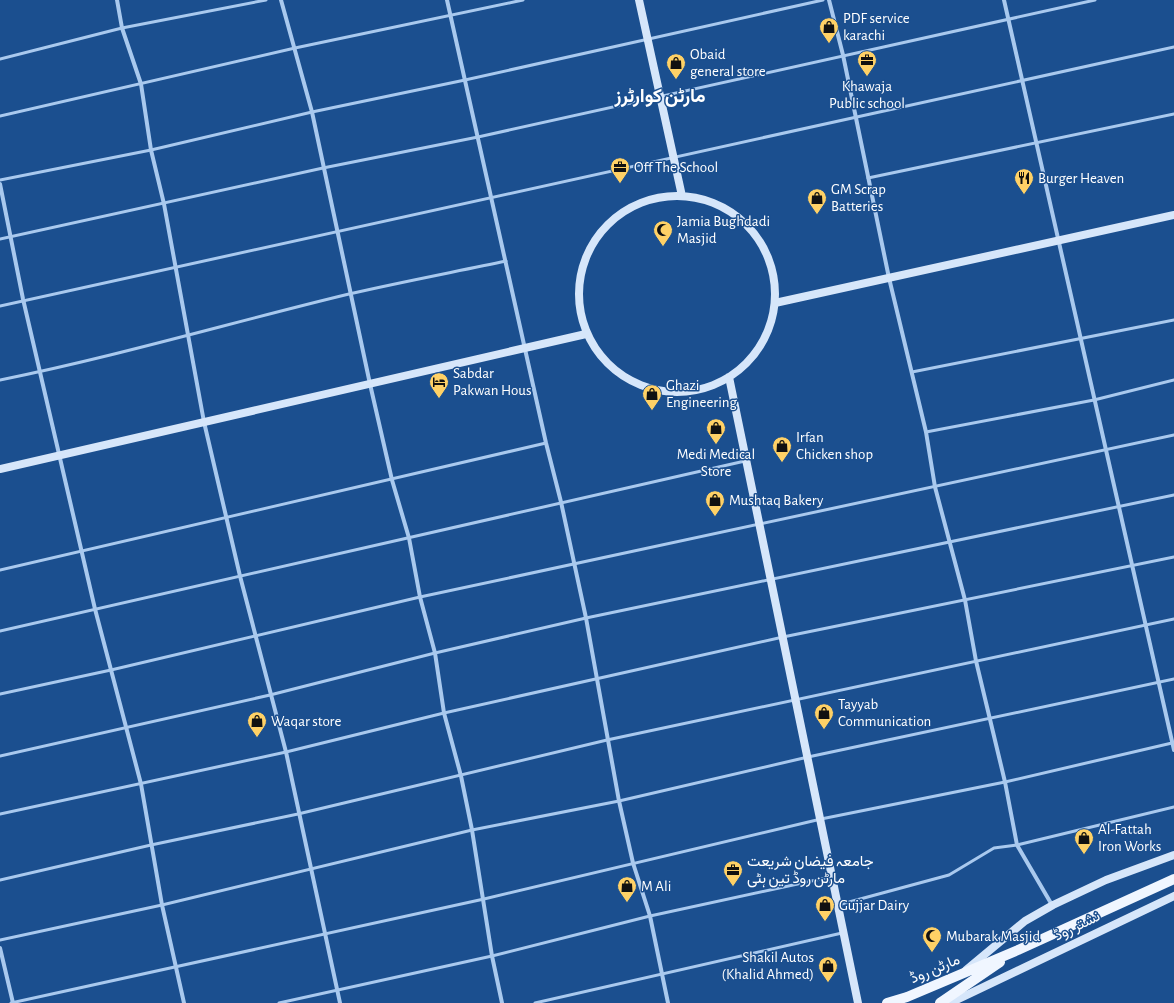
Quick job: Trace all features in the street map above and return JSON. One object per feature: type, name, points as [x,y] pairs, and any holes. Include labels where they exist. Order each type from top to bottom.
[{"type":"main road","name":"نشتر روڈ","points":[[1018,950],[1174,879]]},
{"type":"main road","name":"مارٹن روڈ","points":[[887,1003],[907,997],[1018,950]]},
{"type":"main road","name":"مارٹن روڈ","points":[[940,1003],[1018,950]]},
{"type":"street","points":[[117,0],[122,28],[141,84],[151,150],[164,204],[187,336],[204,422],[240,576],[286,752],[298,814],[340,1003]]},
{"type":"street","points":[[281,0],[312,112],[323,168],[339,231],[350,294],[370,384],[392,480],[409,538],[420,597],[435,653],[444,713],[461,776],[472,830],[492,956],[502,1003]]},
{"type":"street","points":[[447,0],[526,348],[546,443],[575,564],[619,801],[633,863],[650,916],[668,1003]]},
{"type":"street","points":[[639,0],[682,196]]},
{"type":"street","points":[[829,0],[843,55],[854,117],[889,278],[926,432],[935,487],[951,542],[965,600],[976,661],[990,718],[1017,845],[1053,906]]},
{"type":"street","points":[[1004,0],[1174,750]]},
{"type":"street","points":[[0,184],[23,299],[83,551],[95,609],[141,784],[162,905],[184,1003]]},
{"type":"street","points":[[682,196],[713,202],[740,218],[761,242],[773,271],[775,303],[768,332],[752,358],[729,377],[698,390],[664,392],[632,382],[605,362],[586,334],[578,302],[582,269],[596,238],[619,215],[649,200],[682,196]]},
{"type":"street","points":[[775,303],[1174,215]]},
{"type":"street","points":[[0,469],[586,334]]},
{"type":"street","points":[[729,377],[858,1003]]},
{"type":"street","name":"نشتر روڈ","points":[[962,973],[1025,921],[1106,880],[1174,855]]},
{"type":"street","name":"نشتر روڈ","points":[[950,1003],[1174,896]]},
{"type":"street","points":[[0,948],[12,1003]]},
{"type":"lane","points":[[0,59],[122,28],[266,0]]},
{"type":"lane","points":[[0,116],[295,48],[523,0]]},
{"type":"lane","points":[[0,180],[151,150],[312,112],[465,80],[823,0]]},
{"type":"lane","points":[[0,239],[323,168],[478,136],[1095,0]]},
{"type":"lane","points":[[0,306],[23,299],[492,198],[673,156],[1174,47]]},
{"type":"lane","points":[[868,178],[1174,114]]},
{"type":"lane","points":[[0,380],[41,372],[350,294],[506,261]]},
{"type":"lane","points":[[912,372],[1174,320]]},
{"type":"lane","points":[[926,432],[1094,400],[1174,380]]},
{"type":"lane","points":[[0,694],[111,670],[420,597],[1174,435]]},
{"type":"lane","points":[[0,570],[546,443]]},
{"type":"lane","points":[[0,631],[746,460]]},
{"type":"lane","points":[[0,756],[270,695],[435,653],[586,618],[1174,495]]},
{"type":"lane","points":[[0,814],[286,752],[444,713],[783,636],[1174,557]]},
{"type":"lane","points":[[0,880],[151,845],[298,814],[607,740],[1174,619]]},
{"type":"lane","points":[[0,940],[162,905],[472,830],[619,801],[808,757],[1174,679]]},
{"type":"lane","points":[[12,1003],[484,899],[820,819],[1004,782],[1172,743]]},
{"type":"lane","points":[[838,905],[949,875],[994,848],[1017,845],[1174,807]]},
{"type":"lane","points":[[279,1003],[492,956],[650,916],[832,876]]},
{"type":"lane","points":[[535,1003],[844,933]]},
{"type":"place","name":"PDF service karachi","points":[[829,44]]},
{"type":"place","name":"Khawaja Public school","points":[[867,77]]},
{"type":"place","name":"Obaid general store","points":[[676,80]]},
{"type":"place","name":"Off The School","points":[[620,184]]},
{"type":"place","name":"Burger Heaven","points":[[1024,195]]},
{"type":"place","name":"GM Scrap Batteries","points":[[817,215]]},
{"type":"place","name":"Jamia Bughdadi Masjid","points":[[663,247]]},
{"type":"place","name":"Sabdar Pakwan Hous","points":[[439,399]]},
{"type":"place","name":"Ghazi Engineering","points":[[652,411]]},
{"type":"place","name":"Medi Medical Store","points":[[716,445]]},
{"type":"place","name":"Irfan Chicken shop","points":[[782,463]]},
{"type":"place","name":"Mushtaq Bakery","points":[[715,517]]},
{"type":"place","name":"Tayyab Communication","points":[[824,730]]},
{"type":"place","name":"Waqar store","points":[[257,738]]},
{"type":"place","name":"Al-Fattah Iron Works","points":[[1084,855]]},
{"type":"place","name":"جامعہ فیضان شریعت مارٹن روڈ تین ہٹی","points":[[733,887]]},
{"type":"place","name":"M Ali","points":[[627,903]]},
{"type":"place","name":"Gujjar Dairy","points":[[825,922]]},
{"type":"place","name":"Mubarak Masjid","points":[[932,953]]},
{"type":"place","name":"Shakil Autos (Khalid Ahmed)","points":[[828,983]]},
{"type":"district","name":"مارٹن کوارٹرز","points":[[660,96]]}]
